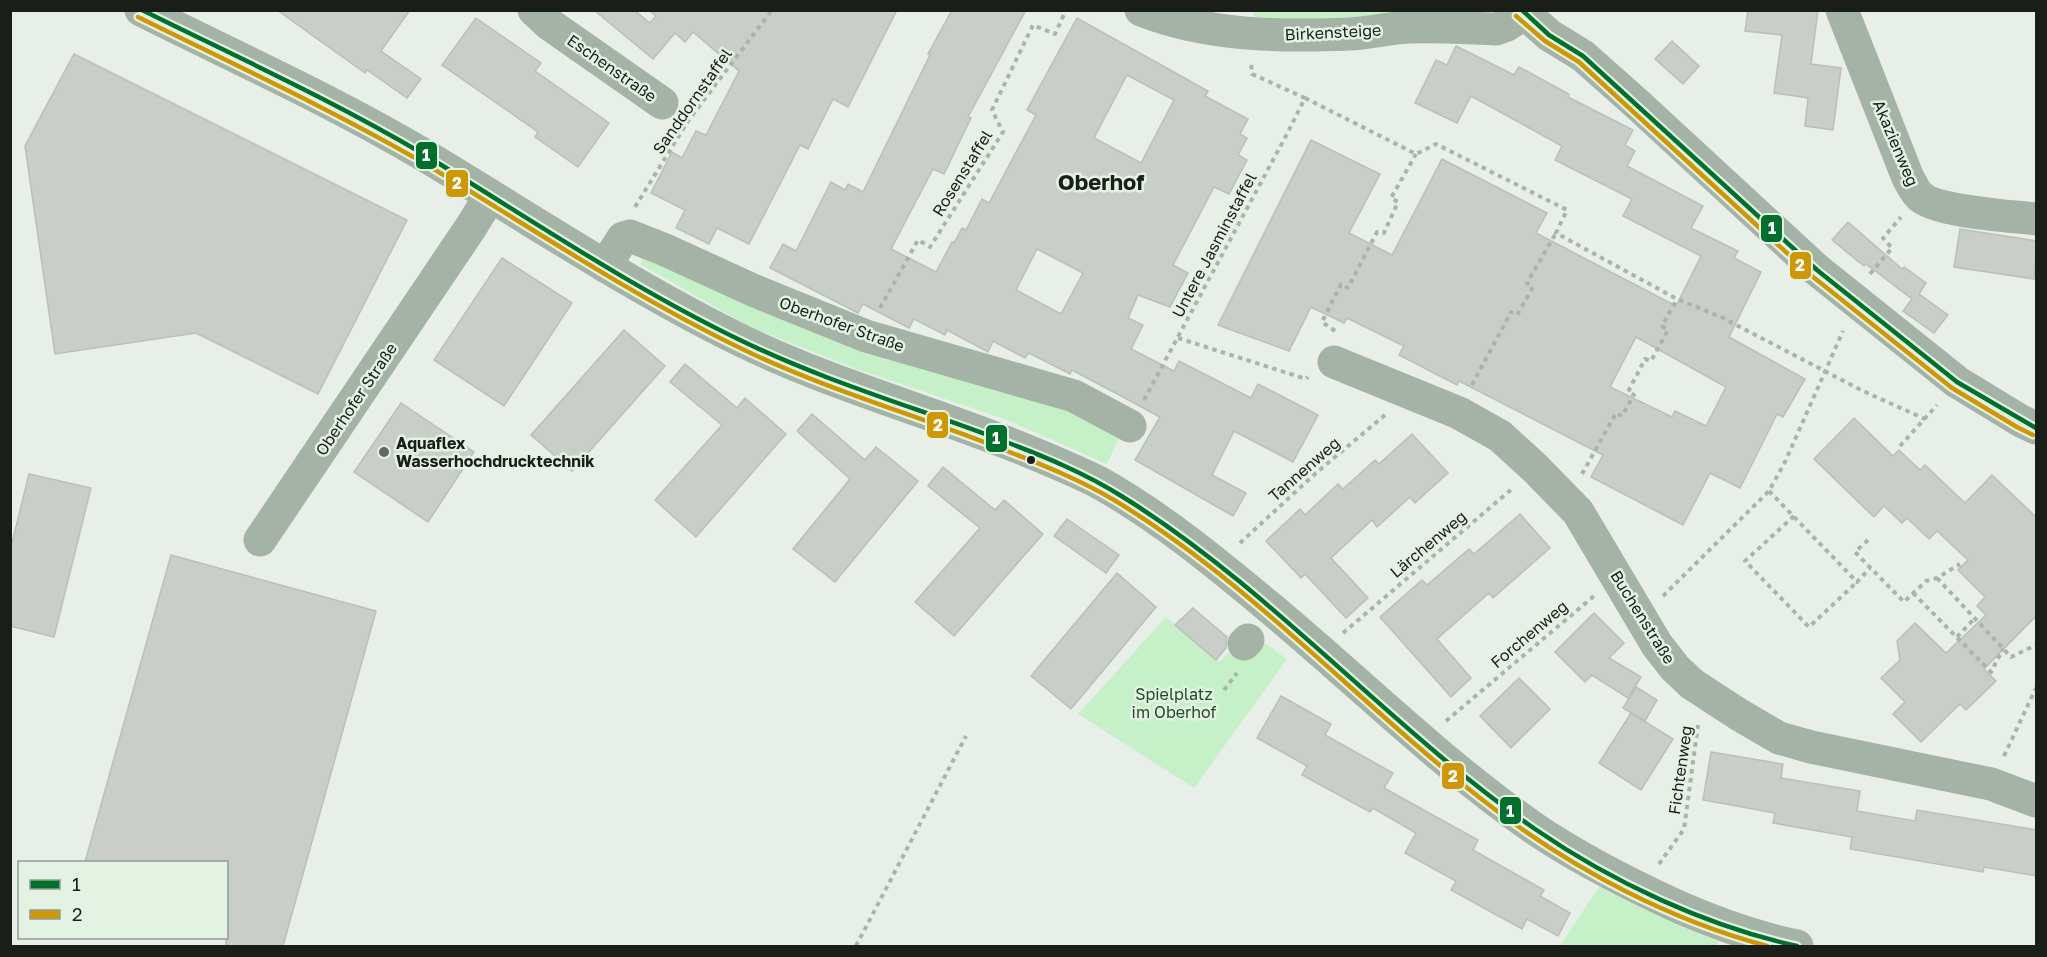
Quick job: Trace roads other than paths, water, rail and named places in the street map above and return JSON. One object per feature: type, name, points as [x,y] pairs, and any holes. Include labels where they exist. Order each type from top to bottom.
[{"type":"street","points":[[141,10],[419,152],[605,266],[672,305],[741,340],[798,366],[971,428],[1041,456],[1098,483],[1217,563],[1324,653],[1423,741],[1494,799],[1581,858],[1641,890],[1729,928],[1797,946]]},
{"type":"street","name":"Eschenstraße","points":[[534,10],[549,24],[662,103]]},
{"type":"street","name":"Birkensteige","points":[[1141,10],[1157,17],[1204,28],[1285,35],[1352,34],[1408,27],[1496,29],[1507,26],[1523,12]]},
{"type":"street","name":"Akazienweg","points":[[1842,10],[1908,178],[1919,196],[1928,202],[1944,207],[2037,219]]},
{"type":"street","points":[[1523,12],[1549,35],[1583,56],[1818,270],[1957,382],[2021,422],[2037,428]]},
{"type":"street","name":"Oberhofer Straße","points":[[260,540],[490,196]]},
{"type":"street","name":"Oberhofer Straße","points":[[605,266],[622,238],[630,236],[755,291],[866,336],[1074,396],[1130,426]]},
{"type":"street","name":"Buchenstraße","points":[[1332,350],[1500,436],[1578,512],[1657,645],[1675,668],[1692,684],[1738,714],[1779,738],[1991,784],[2037,801]]},
{"type":"place","name":"Aquaflex Wasserhochdrucktechnik","points":[[384,452]]},
{"type":"district","name":"Oberhof","points":[[1101,182]]},
{"type":"park label","name":"Spielplatz im Oberhof","points":[[1174,703]]}]
